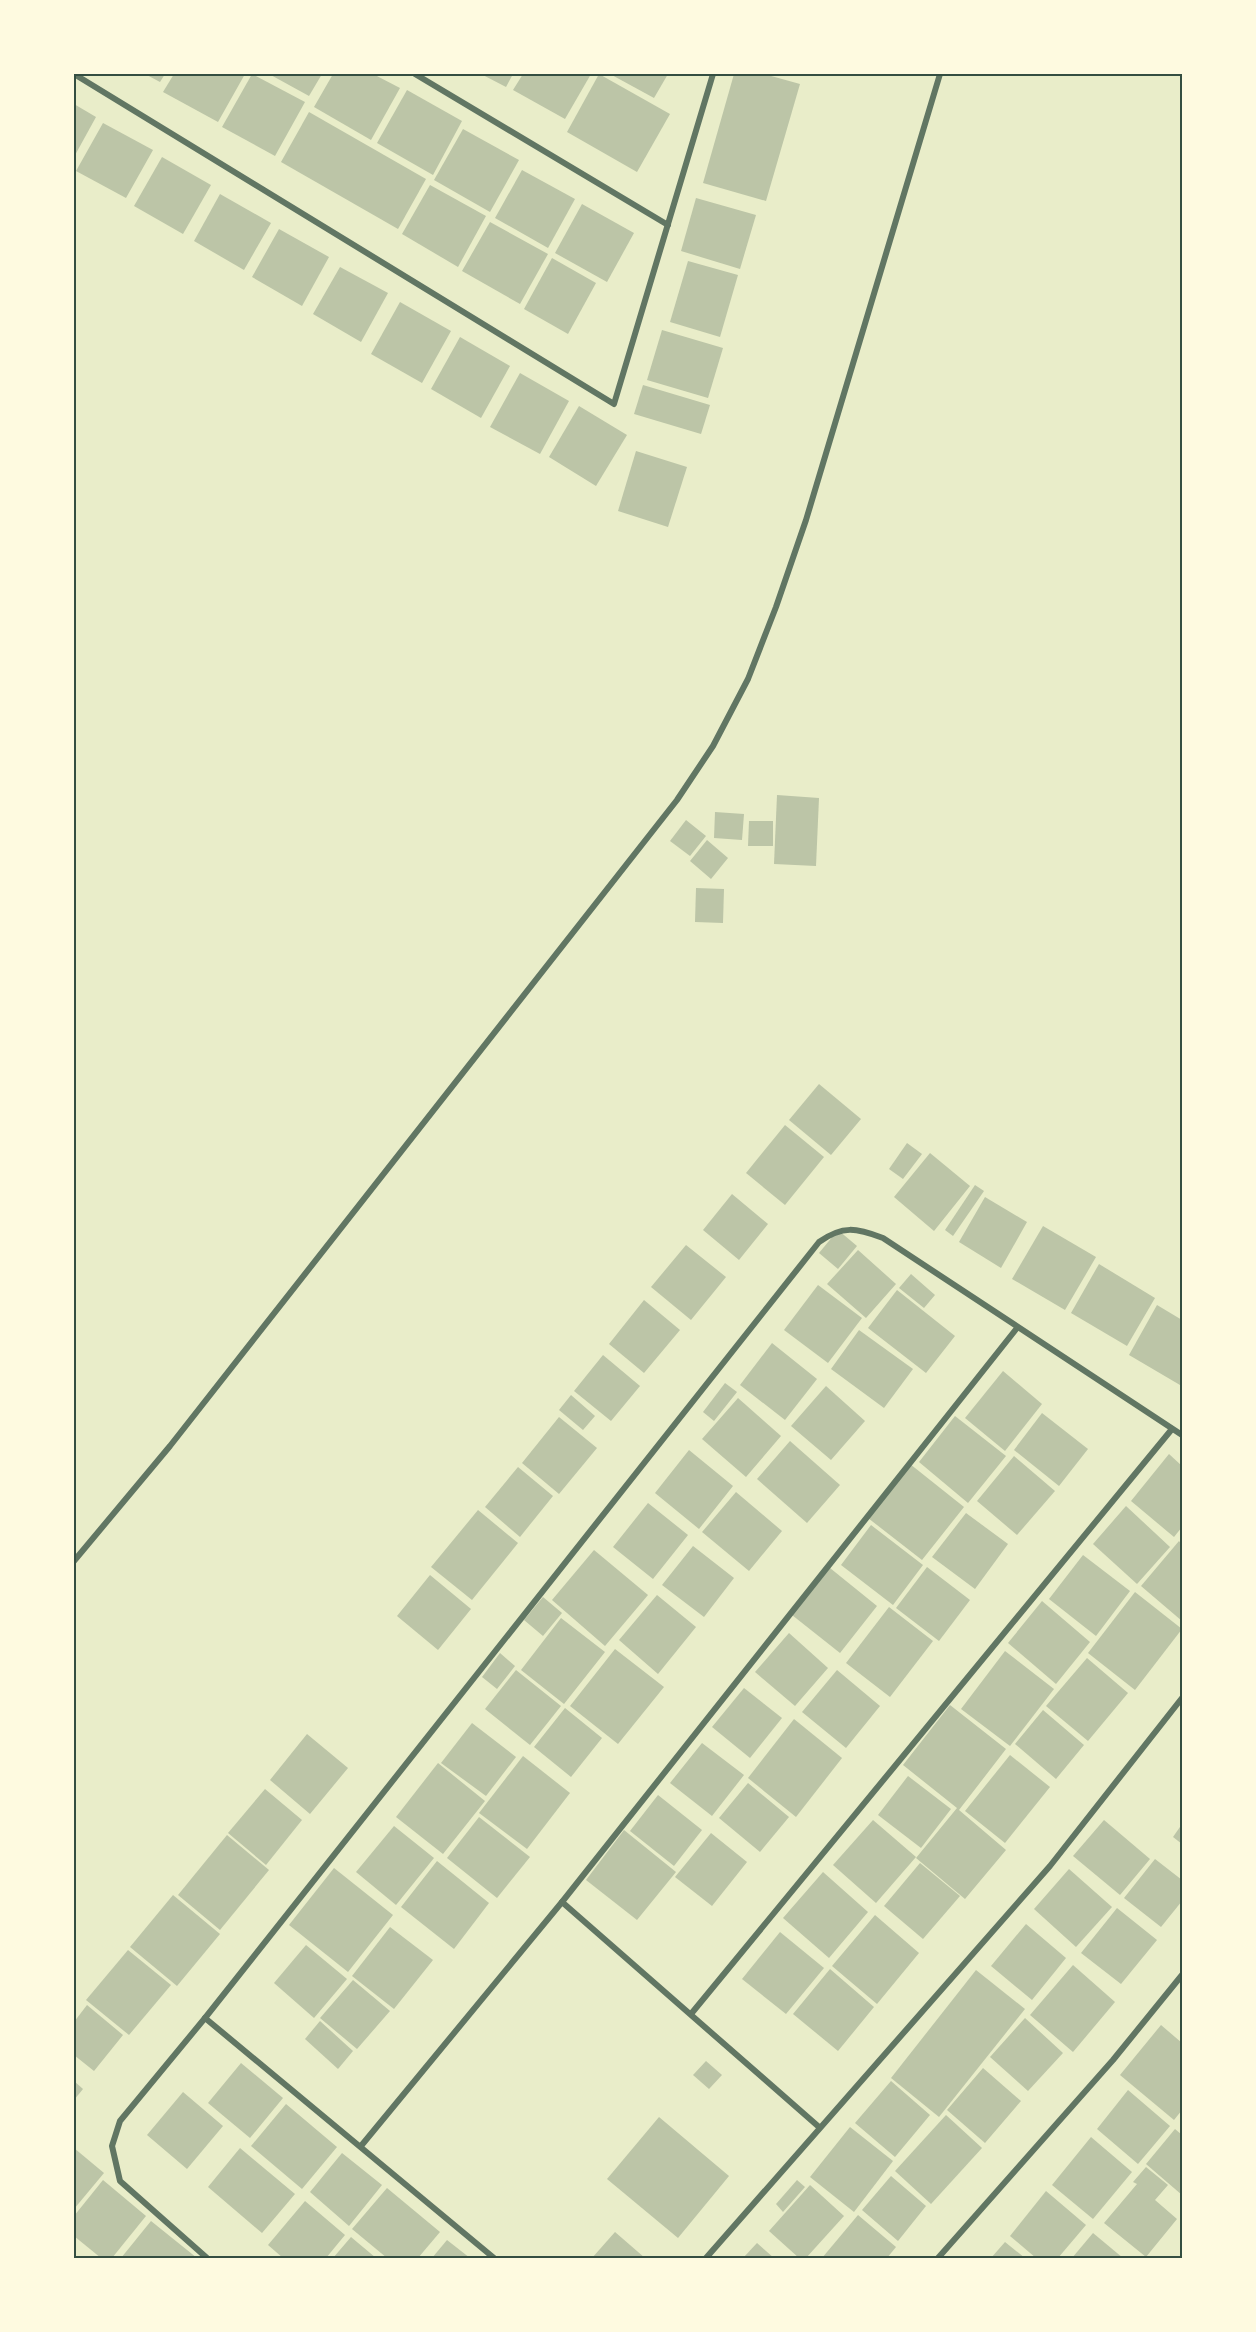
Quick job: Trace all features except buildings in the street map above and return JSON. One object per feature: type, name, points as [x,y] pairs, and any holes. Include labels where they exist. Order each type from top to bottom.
[{"type":"street","points":[[74,74],[614,404],[713,74]]},
{"type":"street","points":[[415,74],[668,225]]},
{"type":"street","points":[[74,1561],[170,1446],[677,800],[713,746],[748,679],[795,553],[940,74]]},
{"type":"street","points":[[207,2259],[120,2181],[112,2146],[120,2121],[205,2018],[819,1242],[835,1230],[869,1233],[883,1238],[1182,1435]]},
{"type":"street","points":[[362,2146],[562,1902],[1017,1328]]},
{"type":"street","points":[[691,2014],[1172,1429]]},
{"type":"street","points":[[706,2259],[819,2127],[1050,1866],[1182,1698]]},
{"type":"street","points":[[562,1902],[819,2127]]},
{"type":"street","points":[[938,2259],[1113,2060],[1182,1975]]},
{"type":"street","points":[[205,2018],[362,2146],[494,2259]]}]
